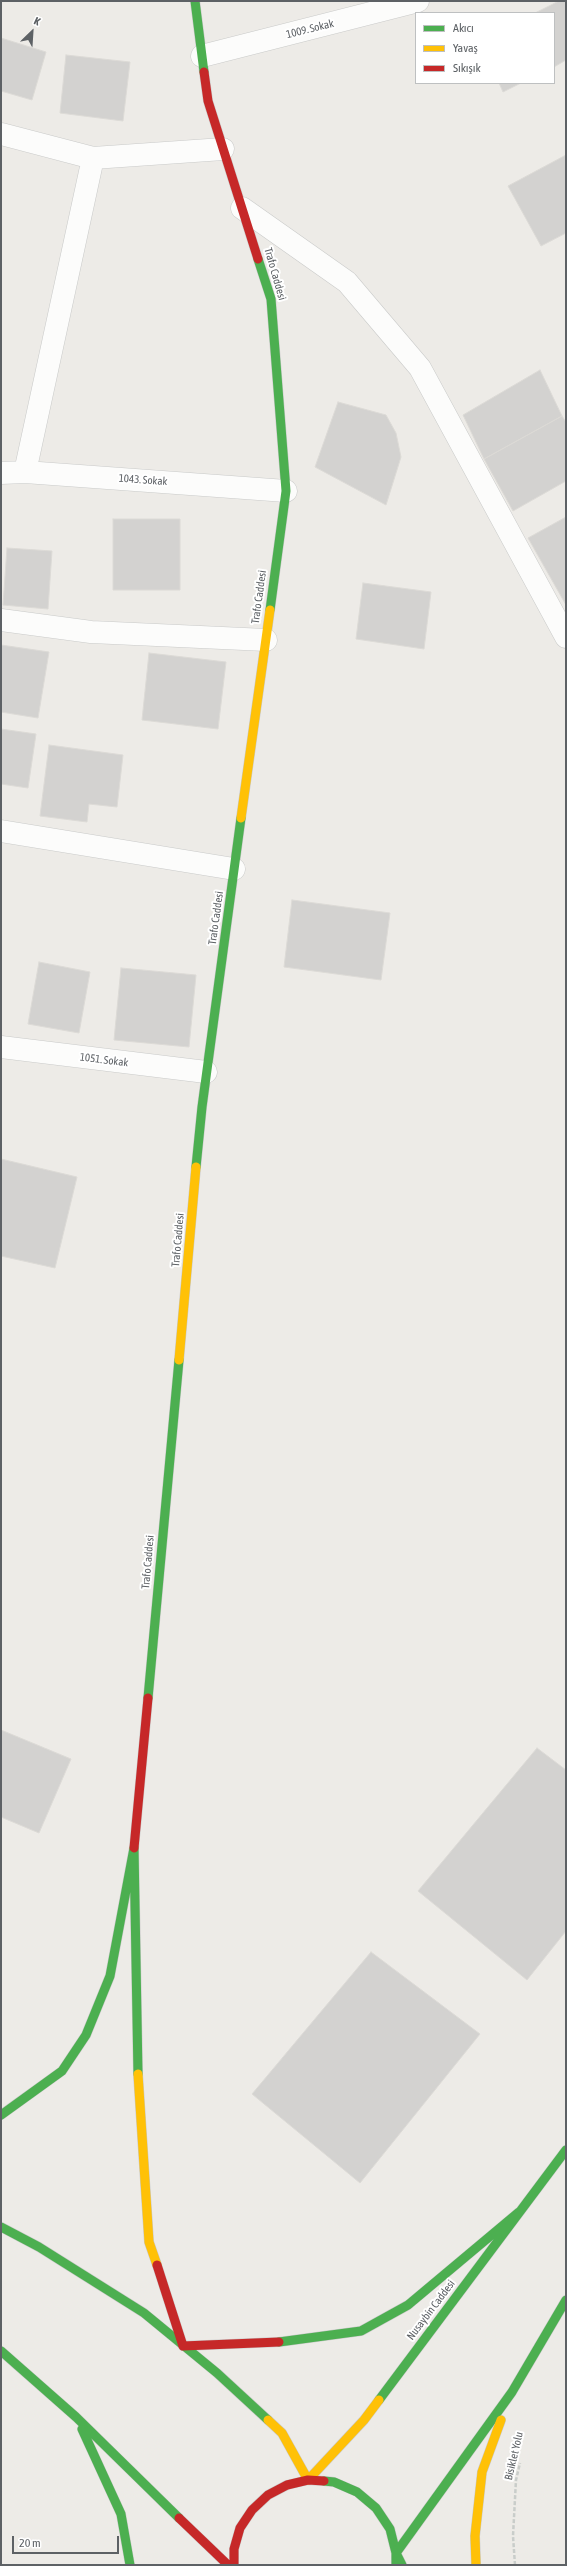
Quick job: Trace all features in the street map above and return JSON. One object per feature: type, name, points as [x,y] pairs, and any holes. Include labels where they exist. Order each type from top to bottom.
[{"type":"street","name":"Trafo Caddesi","points":[[134,1848],[206,1072],[286,491],[271,299],[208,101],[195,1]]},
{"type":"street","name":"1009. Sokak","points":[[202,56],[418,1]]},
{"type":"street","points":[[1,134],[93,158],[223,149]]},
{"type":"street","points":[[25,472],[93,158]]},
{"type":"street","points":[[242,208],[347,282],[420,368],[566,637]]},
{"type":"street","name":"1043. Sokak","points":[[1,473],[25,472],[286,491]]},
{"type":"street","points":[[1,620],[91,632],[266,640]]},
{"type":"street","points":[[1,831],[234,869]]},
{"type":"street","name":"1051. Sokak","points":[[1,1047],[206,1072]]},
{"type":"street","points":[[1,2115],[62,2071],[86,2035],[110,1976],[134,1848]]},
{"type":"street","points":[[134,1848],[138,2089],[149,2242],[183,2346]]},
{"type":"street","name":"Nusaybin Caddesi","points":[[308,2480],[364,2420],[566,2150]]},
{"type":"street","points":[[183,2346],[239,2345],[302,2340],[361,2331],[408,2305],[519,2212]]},
{"type":"street","points":[[1,2227],[40,2247],[144,2313],[282,2433],[308,2480]]},
{"type":"street","points":[[396,2565],[396,2553],[512,2392],[566,2300]]},
{"type":"street","points":[[1,2351],[76,2417],[228,2565]]},
{"type":"street","points":[[476,2565],[475,2536],[482,2472],[512,2392]]},
{"type":"street","points":[[76,2417],[122,2514],[130,2565]]},
{"type":"street","points":[[234,2565],[234,2549],[240,2528],[252,2510],[268,2495],[287,2485],[308,2480],[334,2482],[357,2492],[376,2508],[390,2529],[396,2553],[402,2565]]},
{"type":"path","name":"Bisiklet Yolu","points":[[515,2565],[513,2536],[516,2480],[520,2461]]},
{"type":"building","points":[[559,1],[566,1],[566,60],[555,66],[555,12],[537,12]]},
{"type":"building","points":[[1,38],[46,52],[32,100],[1,91]]},
{"type":"building","points":[[66,55],[130,62],[123,121],[60,113]]},
{"type":"building","points":[[499,84],[519,84],[503,92]]},
{"type":"building","points":[[566,155],[566,233],[541,246],[508,186]]},
{"type":"building","points":[[540,370],[562,416],[484,459],[463,415]]},
{"type":"building","points":[[338,402],[386,415],[396,433],[401,457],[386,505],[315,467]]},
{"type":"building","points":[[562,416],[566,422],[566,481],[513,511],[484,459]]},
{"type":"building","points":[[566,517],[566,605],[528,538]]},
{"type":"building","points":[[113,519],[180,519],[180,590],[113,590]]},
{"type":"building","points":[[7,548],[52,551],[48,609],[3,605]]},
{"type":"building","points":[[363,583],[431,592],[424,649],[356,639]]},
{"type":"building","points":[[1,645],[49,652],[38,718],[1,712]]},
{"type":"building","points":[[149,653],[226,662],[218,729],[142,720]]},
{"type":"building","points":[[1,729],[36,734],[28,788],[1,784]]},
{"type":"building","points":[[49,745],[123,755],[117,807],[89,804],[87,822],[40,816]]},
{"type":"building","points":[[292,900],[390,913],[381,980],[284,967]]},
{"type":"building","points":[[39,962],[90,972],[79,1033],[28,1024]]},
{"type":"building","points":[[121,968],[196,975],[189,1047],[114,1040]]},
{"type":"building","points":[[1,1159],[77,1177],[55,1268],[1,1256]]},
{"type":"building","points":[[1,1730],[71,1759],[39,1833],[1,1817]]},
{"type":"building","points":[[537,1748],[566,1770],[566,1931],[527,1980],[418,1891]]},
{"type":"building","points":[[371,1952],[480,2034],[360,2183],[252,2094]]},
{"type":"traffic: fast","points":[[195,1],[204,72]]},
{"type":"traffic: fast","points":[[258,259],[271,299],[286,491],[270,610]]},
{"type":"traffic: fast","points":[[196,1167],[202,1107],[241,818]]},
{"type":"traffic: fast","points":[[148,1698],[179,1360]]},
{"type":"traffic: fast","points":[[1,2115],[62,2071],[86,2035],[110,1976],[134,1848],[138,2074]]},
{"type":"traffic: fast","points":[[379,2400],[566,2150]]},
{"type":"traffic: fast","points":[[279,2342],[361,2331],[408,2305],[519,2212]]},
{"type":"traffic: fast","points":[[1,2227],[39,2247],[144,2313],[217,2373],[268,2420]]},
{"type":"traffic: fast","points":[[402,2565],[396,2553],[512,2392],[566,2300]]},
{"type":"traffic: fast","points":[[1,2351],[76,2417],[179,2518]]},
{"type":"traffic: fast","points":[[82,2429],[121,2514],[130,2565]]},
{"type":"traffic: fast","points":[[324,2481],[334,2482],[357,2492],[376,2508],[390,2529],[396,2553],[396,2564]]},
{"type":"traffic: slow","points":[[241,818],[270,610]]},
{"type":"traffic: slow","points":[[179,1360],[196,1167]]},
{"type":"traffic: slow","points":[[138,2074],[149,2242],[157,2265]]},
{"type":"traffic: slow","points":[[268,2420],[282,2433],[308,2480],[364,2420],[379,2400]]},
{"type":"traffic: slow","points":[[476,2565],[475,2536],[482,2472],[501,2420]]},
{"type":"traffic: jam","points":[[204,72],[208,101],[258,259]]},
{"type":"traffic: jam","points":[[134,1848],[148,1698]]},
{"type":"traffic: jam","points":[[157,2265],[183,2346],[279,2342]]},
{"type":"traffic: jam","points":[[234,2565],[234,2549],[240,2528],[252,2510],[268,2495],[287,2485],[308,2480],[324,2481]]},
{"type":"traffic: jam","points":[[179,2518],[228,2565]]}]
